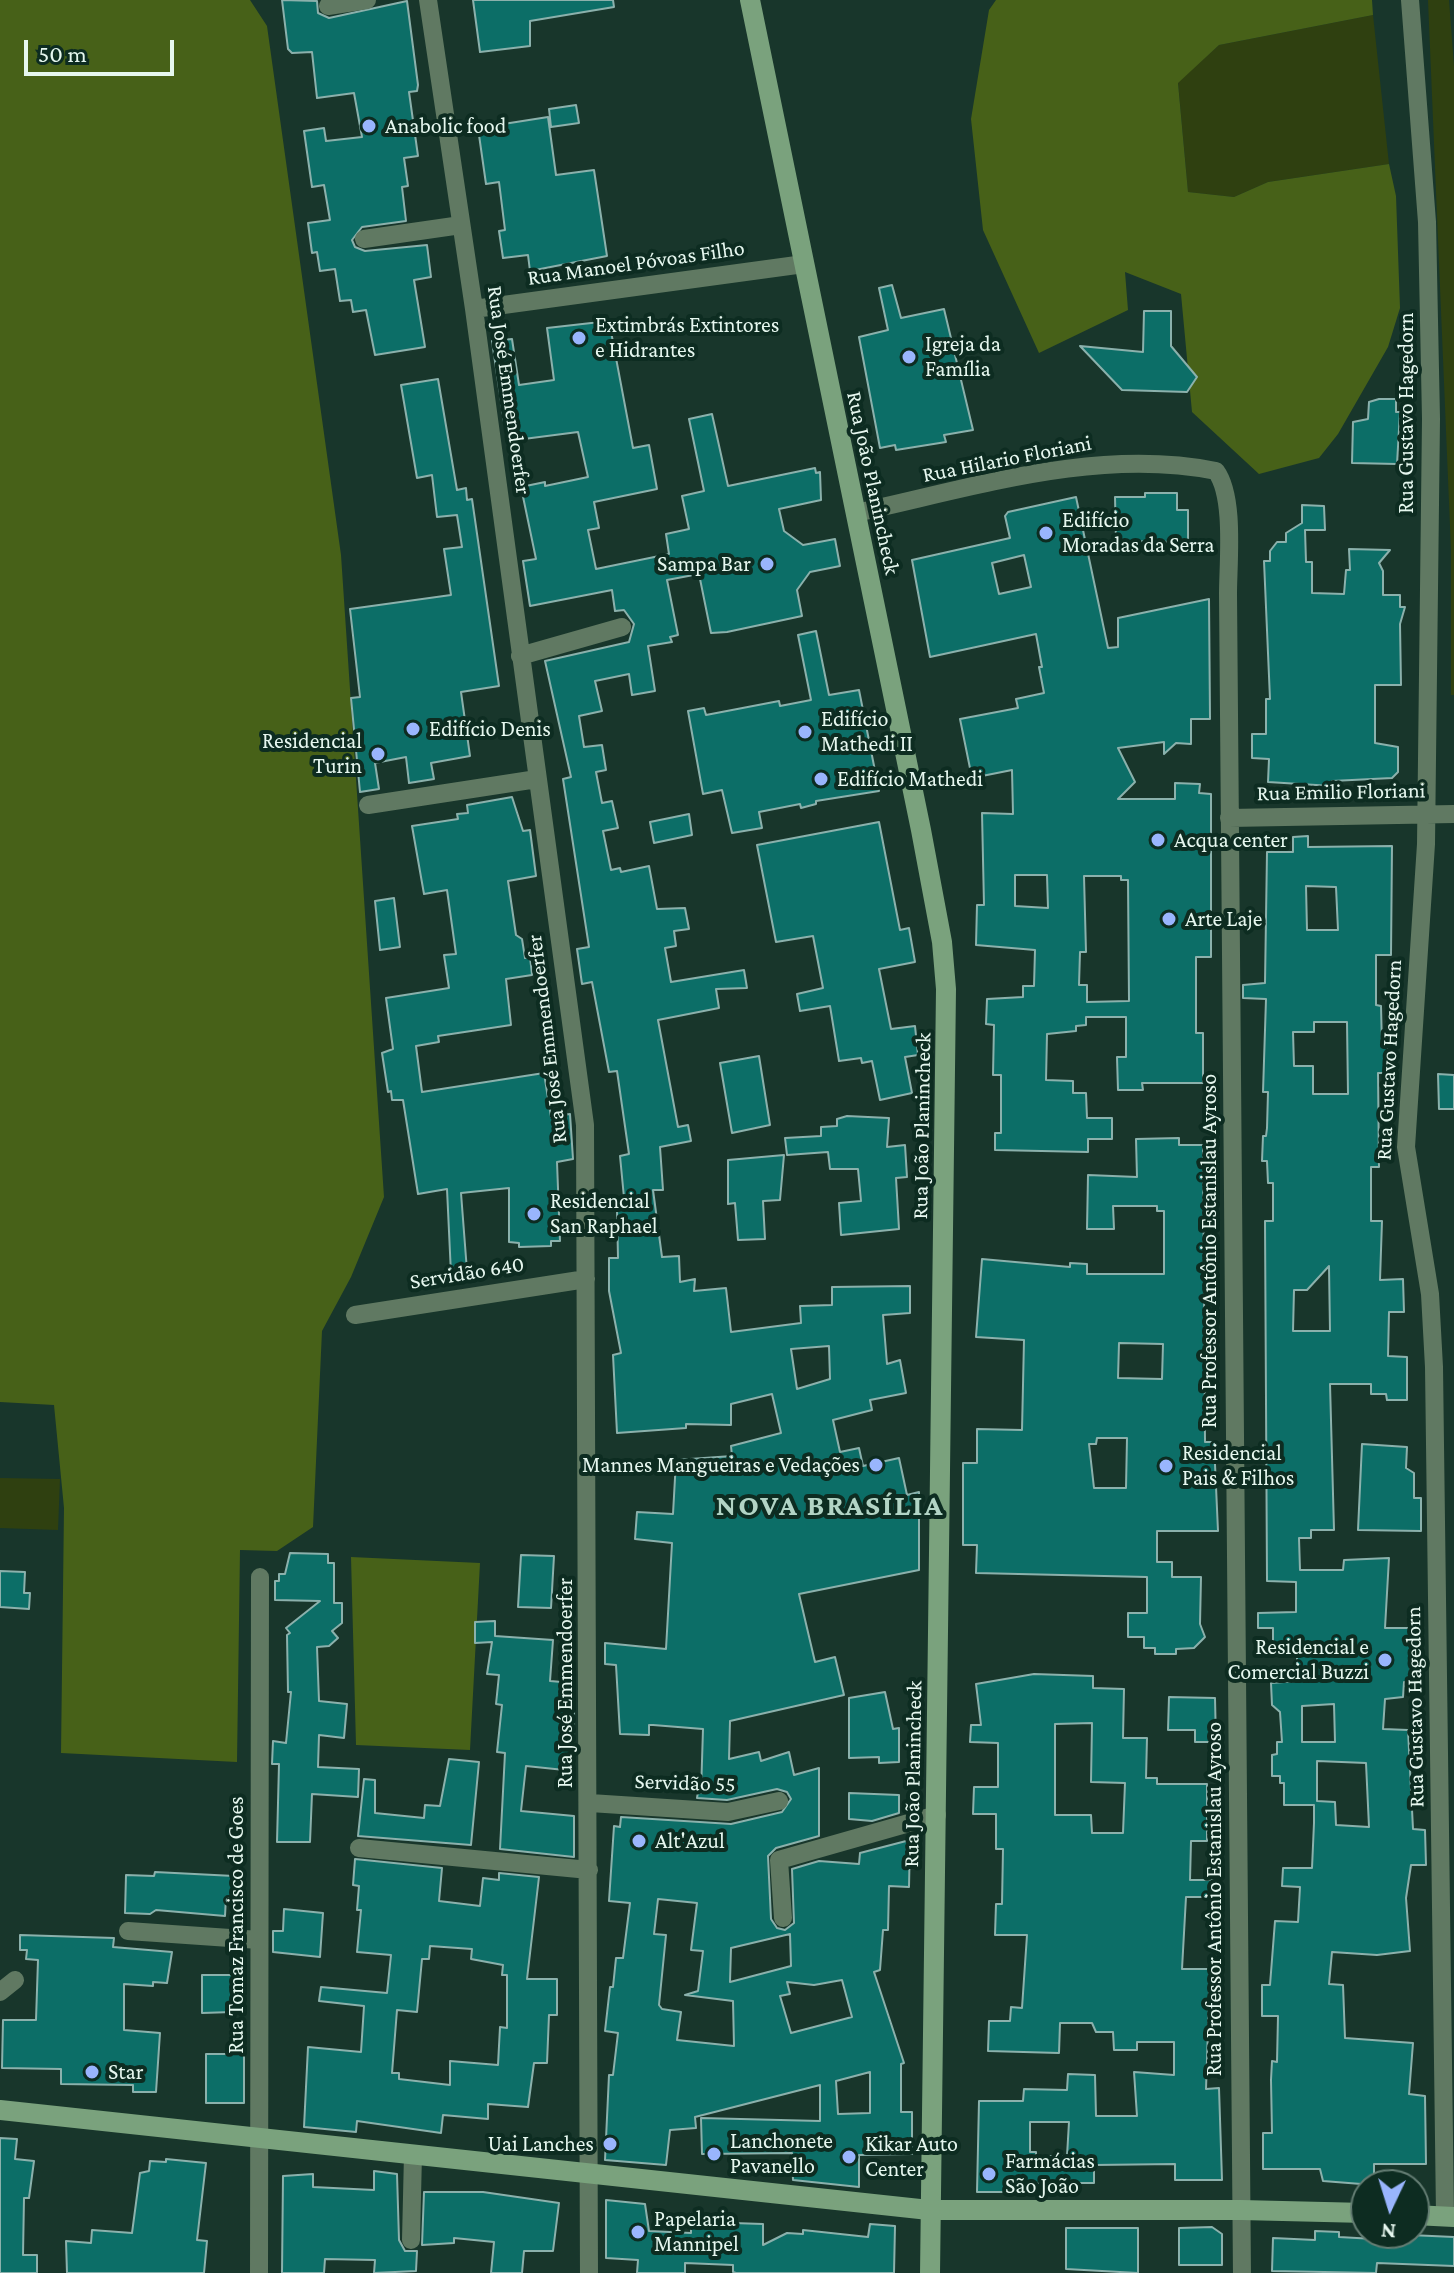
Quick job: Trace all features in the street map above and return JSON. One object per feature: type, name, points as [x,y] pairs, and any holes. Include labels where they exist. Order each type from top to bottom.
[{"type":"main road","name":"Rua João Planincheck","points":[[750,0],[926,858],[942,942],[946,989],[930,2273]]},
{"type":"main road","points":[[0,2110],[929,2210],[1350,2213]]},
{"type":"main road","points":[[1430,2215],[1450,2216]]},
{"type":"street","points":[[328,6],[367,0]]},
{"type":"street","name":"Rua José Emmendoerfer","points":[[428,0],[474,309],[585,1125],[590,1803],[589,2273]]},
{"type":"street","name":"Rua Gustavo Hagedorn","points":[[1410,0],[1430,312],[1427,814],[1406,1147],[1430,1294],[1434,1367],[1450,2216]]},
{"type":"street","points":[[364,239],[461,225]]},
{"type":"street","name":"Rua Manoel Póvoas Filho","points":[[474,309],[804,264]]},
{"type":"street","name":"Rua Hilario Floriani","points":[[855,513],[1058,470],[1144,464],[1183,465],[1216,471]]},
{"type":"street","name":"Rua Professor Antônio Estanislau Ayroso","points":[[1216,471],[1222,479],[1227,503],[1242,2273]]},
{"type":"street","points":[[520,656],[622,627]]},
{"type":"street","points":[[368,805],[537,779]]},
{"type":"street","name":"Rua Emilio Floriani","points":[[1229,818],[1454,814]]},
{"type":"street","name":"Servidão 640","points":[[355,1315],[586,1279]]},
{"type":"street","name":"Rua Tomaz Francisco de Goes","points":[[259,2273],[260,1577]]},
{"type":"street","name":"Servidão 55","points":[[590,1803],[728,1812],[779,1801]]},
{"type":"street","points":[[783,1918],[779,1860],[937,1815]]},
{"type":"street","points":[[359,1848],[589,1870]]},
{"type":"street","points":[[128,1931],[259,1940]]},
{"type":"street","points":[[411,2240],[413,2154]]},
{"type":"green space","points":[[0,0],[250,0],[267,26],[341,555],[384,1197],[351,1277],[322,1331],[313,1527],[277,1551],[240,1550],[237,1762],[61,1753],[64,1508],[54,1405],[0,1402]]},
{"type":"green space","points":[[996,0],[1372,0],[1373,15],[1219,45],[1178,83],[1188,192],[1234,197],[1268,182],[1389,164],[1396,196],[1400,308],[1388,347],[1338,434],[1319,458],[1259,474],[1192,412],[1181,294],[1125,272],[1128,310],[1039,353],[983,230],[971,119],[989,10]]},
{"type":"green space","points":[[1428,0],[1449,0],[1454,66],[1454,695],[1451,695],[1451,550]]},
{"type":"green space","points":[[1373,15],[1389,164],[1268,182],[1234,197],[1188,192],[1178,82],[1219,45]]},
{"type":"green space","points":[[0,1478],[60,1479],[58,1530],[0,1528]]},
{"type":"green space","points":[[351,1557],[480,1563],[470,1750],[356,1745]]},
{"type":"building","points":[[282,0],[317,1],[318,13],[329,18],[407,1],[418,85],[417,91],[409,92],[418,156],[404,158],[408,186],[402,187],[406,221],[362,227],[352,240],[355,247],[365,251],[427,245],[431,277],[414,280],[425,347],[375,355],[366,310],[353,312],[351,300],[340,301],[335,269],[320,271],[317,252],[312,253],[308,223],[330,220],[324,185],[312,187],[304,131],[324,128],[326,141],[362,137],[354,93],[317,98],[312,52],[292,53],[288,49]]},
{"type":"building","points":[[473,0],[613,0],[614,7],[530,21],[530,46],[480,52]]},
{"type":"building","points":[[576,105],[579,123],[551,127],[549,109]]},
{"type":"building","points":[[548,117],[556,175],[594,170],[607,256],[530,271],[528,255],[503,258],[499,231],[505,230],[499,182],[486,184],[478,128]]},
{"type":"building","points":[[892,285],[901,318],[944,309],[973,430],[944,435],[946,442],[896,450],[895,445],[880,448],[859,337],[888,330],[879,288]]},
{"type":"building","points":[[1144,311],[1171,311],[1171,346],[1197,377],[1187,392],[1122,390],[1080,346],[1143,352]]},
{"type":"building","points":[[609,321],[633,448],[649,445],[657,489],[594,502],[599,528],[588,530],[596,569],[669,554],[666,534],[689,529],[682,496],[704,491],[689,419],[712,414],[728,486],[815,468],[816,473],[820,472],[821,500],[779,509],[784,531],[803,545],[835,539],[840,566],[810,572],[797,590],[802,616],[727,632],[711,633],[699,574],[667,580],[678,635],[670,637],[672,642],[648,646],[655,691],[632,695],[629,674],[595,681],[602,711],[579,716],[584,747],[602,745],[606,770],[596,772],[602,803],[612,801],[618,828],[603,831],[611,870],[620,868],[621,872],[649,866],[657,909],[685,908],[689,929],[674,931],[676,946],[665,948],[671,982],[744,970],[747,988],[716,989],[719,1008],[658,1020],[678,1127],[688,1125],[691,1141],[660,1147],[663,1190],[653,1190],[662,1257],[679,1256],[680,1282],[695,1279],[694,1291],[726,1288],[731,1332],[801,1323],[800,1306],[832,1305],[832,1287],[910,1286],[910,1313],[883,1315],[887,1364],[900,1360],[906,1393],[870,1400],[872,1410],[833,1420],[840,1452],[859,1448],[863,1466],[899,1458],[907,1495],[919,1492],[919,1570],[799,1594],[815,1662],[835,1657],[844,1695],[730,1721],[729,1759],[759,1752],[761,1761],[789,1752],[794,1775],[819,1768],[819,1836],[776,1848],[768,1856],[771,1919],[777,1928],[785,1930],[794,1923],[792,1869],[819,1861],[859,1864],[860,1853],[910,1840],[909,1887],[889,1886],[888,1930],[883,1930],[880,1970],[874,1972],[904,2063],[901,2064],[901,2112],[912,2112],[912,2154],[859,2155],[859,2187],[793,2180],[792,2153],[702,2154],[701,2118],[820,2121],[820,2085],[695,2117],[696,2128],[670,2130],[666,2165],[605,2160],[609,2075],[613,2075],[618,2033],[605,2031],[616,1958],[623,1958],[630,1903],[609,1901],[614,1826],[620,1827],[621,1817],[731,1824],[782,1812],[791,1799],[787,1792],[777,1789],[727,1800],[697,1798],[698,1792],[701,1793],[703,1729],[649,1725],[649,1735],[620,1734],[616,1665],[605,1664],[605,1643],[666,1649],[672,1543],[635,1539],[637,1512],[673,1514],[676,1460],[732,1456],[731,1446],[781,1433],[772,1394],[731,1404],[731,1425],[686,1424],[686,1428],[617,1433],[613,1355],[621,1353],[609,1291],[609,1258],[618,1258],[617,1210],[625,1208],[620,1156],[629,1154],[617,1071],[609,1072],[592,982],[582,984],[577,949],[589,947],[563,779],[571,777],[545,661],[629,642],[634,624],[624,610],[615,611],[612,590],[530,606],[523,561],[536,559],[521,487],[545,482],[545,486],[588,477],[578,432],[516,440],[510,421],[504,422],[492,341],[512,339],[519,385],[554,380],[547,328]],"holes":[[[829,1346],[830,1379],[797,1389],[791,1349]],[[658,1899],[697,1903],[691,1950],[703,1951],[698,1991],[685,1995],[733,2001],[734,2046],[677,2040],[681,2012],[662,2009],[659,2005],[666,1935],[654,1934]],[[790,1934],[791,1966],[730,1982],[731,1948]],[[842,1980],[852,2017],[791,2033],[780,1996],[790,1994],[787,1982],[814,1985]],[[870,2072],[870,2113],[838,2114],[836,2081]]]},
{"type":"building","points":[[438,379],[457,490],[466,488],[467,500],[472,499],[499,686],[461,692],[470,756],[431,763],[434,779],[409,783],[406,757],[375,763],[379,789],[360,792],[351,698],[360,697],[350,609],[451,595],[444,549],[462,547],[457,515],[437,517],[432,475],[417,478],[401,385]]},
{"type":"building","points":[[1396,399],[1396,412],[1400,412],[1397,464],[1352,463],[1353,422],[1368,419],[1369,402]]},
{"type":"building","points":[[1145,493],[1177,493],[1177,510],[1188,510],[1188,542],[1116,541],[1115,497],[1145,497]]},
{"type":"building","points":[[1076,497],[1108,648],[1118,647],[1118,618],[1209,599],[1210,719],[1191,719],[1191,744],[1176,743],[1164,754],[1164,742],[1118,748],[1135,782],[1118,799],[1175,799],[1175,783],[1200,784],[1199,793],[1211,794],[1211,957],[1196,957],[1196,1033],[1203,1033],[1203,1083],[1142,1083],[1143,1090],[1118,1090],[1117,1057],[1126,1057],[1126,1017],[1086,1017],[1086,1025],[1076,1026],[1076,1031],[1047,1034],[1046,1080],[1073,1081],[1073,1093],[1086,1093],[1087,1118],[1112,1118],[1112,1139],[1088,1139],[1088,1152],[995,1150],[995,1133],[1001,1133],[1001,1075],[993,1075],[994,1025],[986,1024],[987,999],[1023,997],[1023,986],[1034,986],[1035,950],[976,945],[977,905],[984,905],[982,813],[1013,814],[1012,770],[972,778],[960,719],[1018,708],[1016,699],[1044,693],[1036,634],[930,657],[912,560],[1010,538],[1005,516],[1008,512]],"holes":[[[1024,555],[1031,587],[999,594],[992,563]],[[1015,875],[1047,875],[1048,908],[1015,906]],[[1084,876],[1121,876],[1121,880],[1128,880],[1129,1001],[1087,1002],[1087,985],[1079,985],[1080,952],[1086,952]]]},
{"type":"building","points":[[1302,505],[1324,506],[1325,530],[1305,530],[1306,562],[1312,562],[1312,593],[1344,594],[1346,570],[1350,570],[1349,549],[1390,550],[1379,563],[1383,571],[1383,595],[1400,595],[1400,607],[1405,607],[1400,624],[1401,685],[1375,685],[1375,743],[1398,747],[1398,772],[1392,778],[1332,781],[1332,786],[1268,782],[1269,759],[1252,758],[1252,734],[1266,734],[1266,699],[1270,699],[1264,561],[1270,561],[1270,551],[1277,542],[1286,542],[1286,533],[1302,523]]},
{"type":"building","points":[[816,631],[829,695],[859,690],[879,791],[816,801],[816,804],[801,808],[800,804],[759,812],[762,828],[732,833],[722,790],[703,794],[688,711],[704,708],[706,715],[779,701],[780,706],[811,700],[798,635]]},
{"type":"building","points":[[512,797],[523,831],[530,830],[536,876],[508,881],[516,935],[522,939],[525,958],[530,957],[532,975],[506,979],[511,1025],[438,1036],[439,1042],[416,1046],[422,1092],[544,1073],[551,1117],[570,1114],[573,1159],[557,1162],[560,1241],[551,1241],[551,1246],[519,1247],[519,1243],[509,1242],[509,1188],[461,1193],[467,1271],[451,1274],[447,1189],[418,1194],[403,1100],[392,1100],[391,1091],[388,1092],[382,1053],[393,1049],[386,998],[449,988],[444,955],[456,954],[447,890],[424,894],[412,826],[458,819],[457,814],[468,813],[467,805]]},
{"type":"building","points":[[689,814],[692,835],[654,843],[650,822]]},
{"type":"building","points":[[879,822],[900,930],[909,928],[915,962],[879,969],[891,1029],[915,1026],[918,1055],[905,1057],[912,1093],[880,1100],[872,1061],[862,1063],[861,1058],[839,1061],[830,1006],[800,1011],[797,994],[823,988],[813,936],[776,942],[757,845]]},
{"type":"building","points":[[1308,836],[1308,847],[1392,846],[1391,955],[1376,955],[1376,1005],[1381,1006],[1382,1047],[1388,1047],[1388,1058],[1386,1073],[1378,1073],[1379,1167],[1371,1167],[1371,1221],[1382,1221],[1380,1280],[1403,1279],[1404,1312],[1389,1312],[1388,1356],[1407,1357],[1407,1400],[1387,1400],[1386,1394],[1371,1394],[1371,1384],[1330,1384],[1334,1530],[1311,1530],[1311,1538],[1299,1538],[1300,1570],[1343,1570],[1344,1560],[1389,1558],[1385,1628],[1410,1628],[1410,1635],[1418,1636],[1418,1652],[1410,1652],[1411,1682],[1404,1682],[1403,1697],[1385,1699],[1383,1729],[1408,1730],[1413,1829],[1425,1830],[1426,1865],[1411,1865],[1406,1898],[1410,1951],[1377,1955],[1332,1952],[1329,1984],[1343,1985],[1345,2038],[1413,2043],[1409,2094],[1425,2096],[1426,2164],[1374,2164],[1374,2169],[1350,2169],[1350,2183],[1323,2181],[1320,2169],[1263,2169],[1263,2133],[1272,2133],[1271,2080],[1272,2061],[1277,2062],[1278,2016],[1262,2016],[1262,1985],[1270,1985],[1275,1921],[1298,1922],[1300,1887],[1282,1886],[1283,1868],[1312,1868],[1314,1805],[1284,1805],[1284,1783],[1280,1783],[1280,1776],[1272,1776],[1272,1755],[1277,1754],[1277,1742],[1282,1742],[1280,1712],[1272,1705],[1271,1683],[1297,1681],[1297,1647],[1273,1647],[1273,1628],[1258,1628],[1258,1613],[1296,1612],[1296,1582],[1267,1581],[1265,1221],[1273,1221],[1273,1183],[1268,1183],[1267,1161],[1262,1161],[1268,1092],[1263,1092],[1266,999],[1243,998],[1243,985],[1265,983],[1267,852],[1293,852],[1293,837]],"holes":[[[1306,886],[1336,887],[1338,930],[1307,930]],[[1314,1022],[1347,1022],[1348,1094],[1313,1094],[1313,1066],[1294,1066],[1293,1032],[1314,1032]],[[1329,1266],[1330,1331],[1293,1331],[1294,1290],[1307,1290]],[[1334,1704],[1335,1742],[1302,1742],[1302,1706]],[[1317,1761],[1366,1763],[1369,1827],[1336,1825],[1335,1802],[1317,1801]]]},
{"type":"building","points":[[394,898],[400,947],[380,950],[375,901]]},
{"type":"building","points":[[759,1056],[770,1125],[732,1133],[720,1063]]},
{"type":"building","points":[[1438,1074],[1454,1075],[1454,1109],[1439,1109]]},
{"type":"building","points":[[847,1116],[889,1118],[887,1147],[905,1145],[907,1177],[896,1178],[899,1229],[841,1235],[839,1203],[861,1201],[858,1169],[830,1169],[828,1152],[787,1155],[785,1138],[821,1136],[821,1127],[837,1126],[837,1119]]},
{"type":"building","points":[[1179,1138],[1179,1145],[1203,1145],[1205,1442],[1214,1442],[1218,1531],[1157,1531],[1157,1562],[1172,1562],[1172,1577],[1201,1577],[1200,1624],[1205,1637],[1194,1648],[1176,1649],[1176,1654],[1155,1654],[1155,1648],[1144,1648],[1144,1637],[1128,1637],[1128,1613],[1147,1613],[1147,1577],[976,1573],[977,1545],[963,1545],[963,1463],[977,1463],[977,1429],[1022,1430],[1024,1340],[976,1337],[982,1259],[1070,1267],[1070,1263],[1087,1264],[1087,1274],[1164,1274],[1164,1211],[1157,1211],[1157,1206],[1113,1206],[1114,1229],[1087,1229],[1088,1175],[1137,1177],[1136,1139]],"holes":[[[1119,1343],[1163,1344],[1162,1379],[1118,1378]],[[1097,1438],[1127,1438],[1126,1488],[1094,1488],[1089,1444],[1096,1444]]]},
{"type":"building","points":[[784,1155],[780,1200],[763,1201],[765,1239],[738,1240],[735,1203],[728,1204],[728,1160]]},
{"type":"building","points":[[1362,1444],[1407,1447],[1406,1468],[1414,1473],[1414,1498],[1421,1498],[1421,1531],[1358,1530]]},
{"type":"building","points":[[290,1553],[328,1554],[328,1563],[334,1563],[334,1603],[342,1603],[342,1623],[332,1631],[338,1638],[329,1646],[317,1647],[319,1701],[347,1704],[344,1738],[319,1735],[318,1767],[359,1769],[358,1797],[312,1794],[310,1842],[277,1842],[279,1764],[272,1764],[273,1741],[286,1743],[291,1692],[288,1692],[287,1635],[290,1633],[286,1628],[320,1601],[275,1600],[275,1581],[279,1581],[279,1574],[285,1574]]},
{"type":"building","points":[[521,1555],[554,1556],[551,1608],[518,1607]]},
{"type":"building","points":[[0,1571],[25,1572],[24,1593],[30,1593],[29,1609],[0,1607]]},
{"type":"building","points":[[495,1621],[495,1636],[553,1640],[550,1681],[574,1683],[574,1771],[526,1766],[521,1811],[574,1816],[574,1857],[500,1849],[505,1753],[497,1752],[502,1705],[496,1704],[499,1675],[487,1674],[492,1642],[475,1643],[475,1622]]},
{"type":"building","points":[[1034,1674],[1093,1676],[1093,1688],[1124,1689],[1123,1738],[1147,1738],[1146,1778],[1157,1778],[1157,1784],[1207,1784],[1207,1841],[1191,1841],[1190,1880],[1218,1880],[1218,1897],[1186,1897],[1182,1969],[1210,1969],[1206,2089],[1219,2088],[1222,2180],[1175,2180],[1175,2164],[1094,2165],[1094,2183],[1028,2183],[1028,2192],[977,2192],[979,2101],[1023,2101],[1024,2089],[1067,2090],[1068,2074],[1095,2075],[1096,2116],[1137,2116],[1134,2072],[1174,2075],[1174,2042],[1137,2042],[1137,2050],[1114,2050],[1113,2032],[1096,2032],[1092,2023],[1060,2023],[1059,2053],[988,2051],[989,2021],[1010,2021],[1011,2007],[1022,2008],[1027,1935],[995,1935],[996,1904],[1002,1904],[1003,1849],[996,1849],[996,1814],[973,1814],[974,1787],[998,1787],[998,1743],[970,1742],[971,1725],[981,1725],[976,1684]],"holes":[[[1092,1723],[1091,1782],[1125,1783],[1123,1833],[1092,1833],[1091,1815],[1055,1815],[1055,1724]],[[1030,2122],[1069,2122],[1067,2156],[1036,2156],[1036,2152],[1030,2152]]]},
{"type":"building","points":[[885,1692],[893,1729],[899,1728],[899,1762],[879,1763],[879,1757],[849,1758],[849,1698]]},
{"type":"building","points":[[1169,1697],[1215,1698],[1216,1742],[1195,1742],[1195,1730],[1168,1730]]},
{"type":"building","points":[[449,1759],[479,1762],[471,1845],[358,1836],[364,1779],[375,1780],[375,1813],[424,1818],[425,1805],[440,1806]]},
{"type":"building","points":[[849,1793],[899,1795],[899,1813],[872,1821],[849,1819]]},
{"type":"building","points":[[355,1859],[442,1868],[439,1901],[480,1906],[483,1878],[499,1880],[499,1873],[539,1877],[527,1979],[557,1979],[557,2015],[549,2015],[547,2063],[534,2063],[528,2107],[488,2104],[488,2119],[443,2115],[441,2133],[357,2121],[356,2132],[304,2127],[308,2047],[361,2052],[364,2006],[319,2001],[321,1987],[387,1993],[391,1955],[357,1952],[361,1910],[357,1910],[359,1886],[353,1885]],"holes":[[[430,1946],[472,1949],[471,1959],[503,1965],[502,1975],[507,1975],[507,2028],[500,2027],[498,2065],[450,2061],[450,2085],[399,2079],[399,2073],[392,2073],[397,2010],[417,2012],[422,1959],[429,1959]]]},
{"type":"building","points":[[155,1872],[234,1876],[233,1897],[226,1897],[225,1916],[156,1910],[150,1914],[125,1913],[126,1875],[154,1876]]},
{"type":"building","points":[[284,1909],[323,1913],[320,1957],[273,1952],[273,1931],[283,1931]]},
{"type":"building","points":[[20,1935],[114,1938],[113,1947],[172,1952],[167,1983],[153,1982],[153,1986],[124,1984],[124,2030],[160,2033],[156,2092],[133,2092],[133,2085],[61,2084],[61,2069],[2,2068],[3,2020],[36,2020],[38,1960],[26,1959],[27,1950],[20,1950]]},
{"type":"building","points":[[202,1975],[232,1975],[232,2012],[202,2013]]},
{"type":"building","points":[[206,2054],[244,2054],[244,2103],[206,2103]]},
{"type":"building","points":[[0,2138],[17,2139],[15,2159],[34,2161],[29,2198],[24,2198],[23,2255],[37,2255],[37,2273],[0,2273]]},
{"type":"building","points":[[166,2159],[206,2163],[197,2240],[207,2241],[204,2273],[67,2273],[66,2241],[91,2243],[92,2230],[132,2233],[140,2173],[149,2171],[150,2161],[166,2162]]},
{"type":"building","points":[[374,2171],[397,2174],[399,2240],[405,2251],[417,2251],[416,2271],[374,2273],[375,2260],[325,2259],[324,2273],[282,2273],[283,2176],[313,2174],[313,2187],[374,2190]]},
{"type":"building","points":[[424,2192],[483,2192],[559,2203],[553,2251],[524,2251],[522,2273],[491,2273],[494,2242],[454,2238],[454,2243],[422,2245]]},
{"type":"building","points":[[606,2200],[645,2204],[649,2231],[691,2233],[691,2213],[733,2217],[733,2223],[763,2224],[763,2245],[787,2233],[803,2234],[803,2230],[868,2237],[870,2224],[895,2226],[894,2273],[736,2273],[733,2272],[733,2265],[685,2263],[685,2273],[637,2273],[638,2260],[606,2258]]},
{"type":"building","points":[[1212,2227],[1222,2234],[1222,2265],[1179,2265],[1179,2228]]},
{"type":"building","points":[[1066,2228],[1138,2228],[1138,2273],[1066,2269]]},
{"type":"building","points":[[1315,2231],[1339,2232],[1339,2237],[1350,2238],[1350,2249],[1430,2249],[1430,2236],[1454,2237],[1454,2266],[1377,2263],[1376,2273],[1272,2271],[1273,2238],[1315,2240]]},
{"type":"place","name":"Anabolic food","points":[[369,126]]},
{"type":"place","name":"Extimbrás Extintores e Hidrantes","points":[[579,338]]},
{"type":"place","name":"Igreja da Família","points":[[909,357]]},
{"type":"place","name":"Edifício Moradas da Serra","points":[[1046,533]]},
{"type":"place","name":"Sampa Bar","points":[[767,564]]},
{"type":"place","name":"Edifício Denis","points":[[413,729]]},
{"type":"place","name":"Edifício Mathedi II","points":[[805,732]]},
{"type":"place","name":"Residencial Turin","points":[[378,754]]},
{"type":"place","name":"Edifício Mathedi","points":[[821,779]]},
{"type":"place","name":"Acqua center","points":[[1158,840]]},
{"type":"place","name":"Arte Laje","points":[[1169,919]]},
{"type":"place","name":"Residencial San Raphael","points":[[534,1214]]},
{"type":"place","name":"Mannes Mangueiras e Vedações","points":[[876,1465]]},
{"type":"place","name":"Residencial Pais & Filhos","points":[[1166,1466]]},
{"type":"place","name":"Residencial e Comercial Buzzi","points":[[1385,1660]]},
{"type":"place","name":"Alt'Azul","points":[[639,1841]]},
{"type":"place","name":"Star","points":[[92,2072]]},
{"type":"place","name":"Uai Lanches","points":[[610,2144]]},
{"type":"place","name":"Lanchonete Pavanello","points":[[714,2154]]},
{"type":"place","name":"Kikar Auto Center","points":[[849,2157]]},
{"type":"place","name":"Farmácias São João","points":[[989,2174]]},
{"type":"place","name":"Papelaria Mannipel","points":[[638,2232]]},
{"type":"district","name":"NOVA BRASÍLIA","points":[[830,1506]]}]
